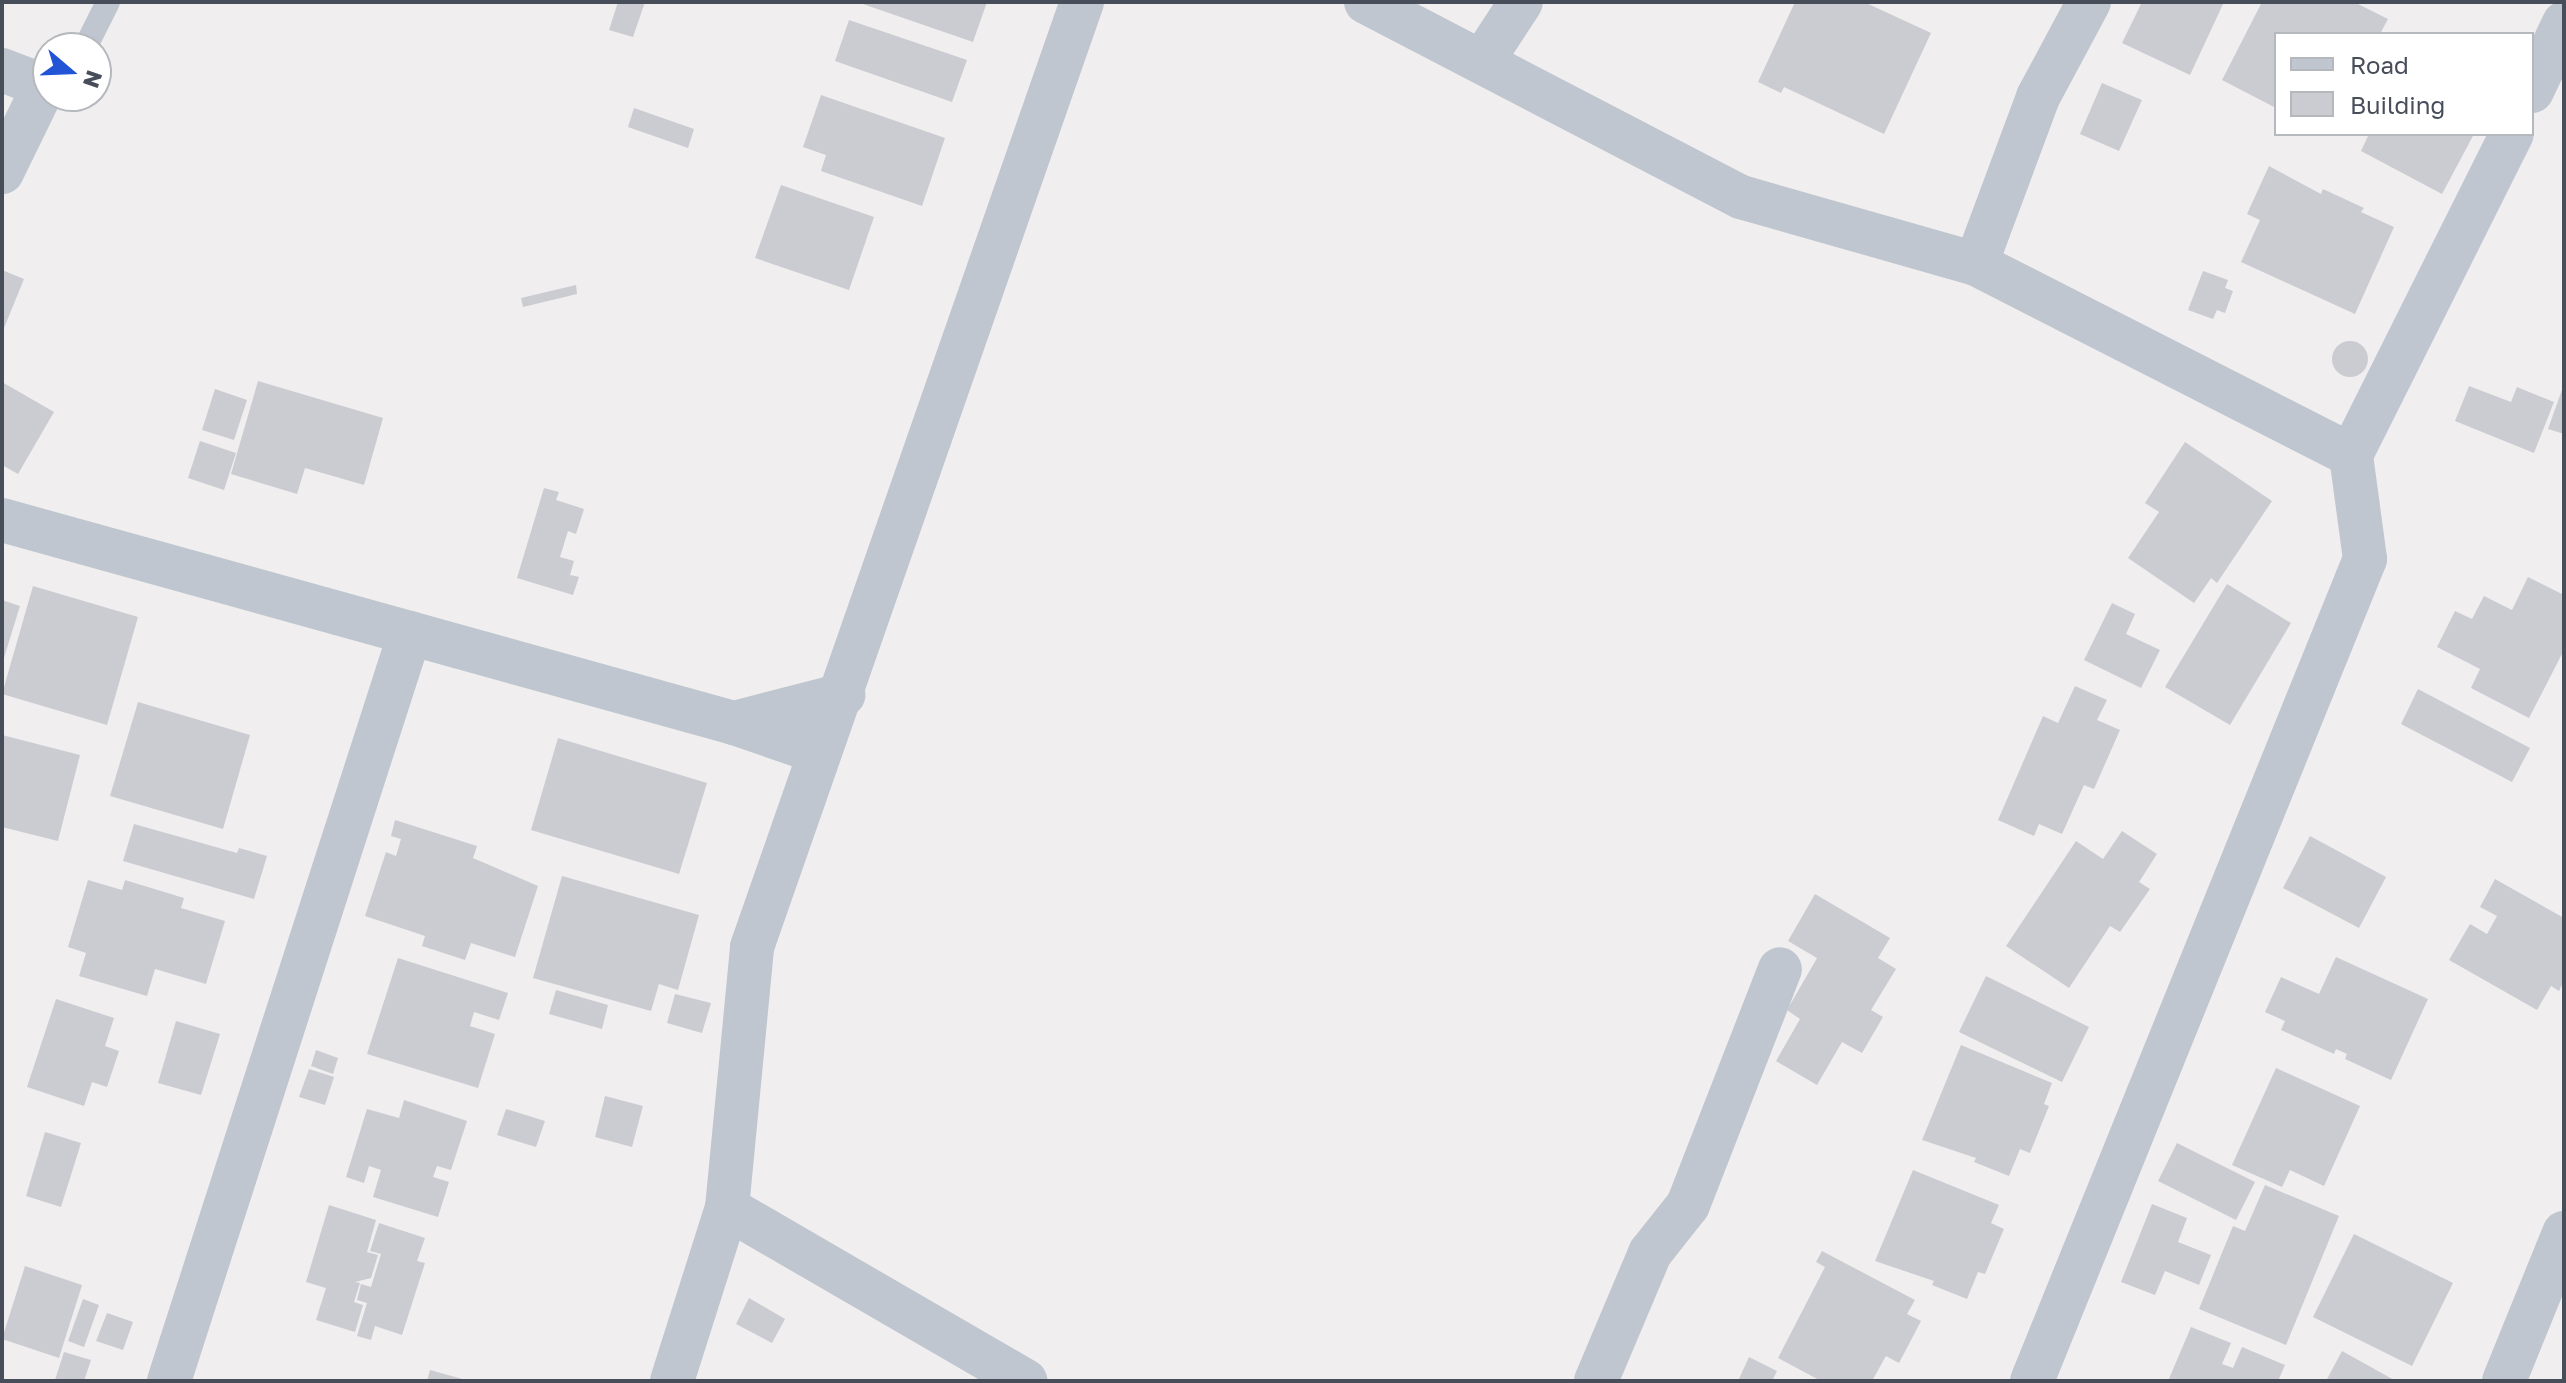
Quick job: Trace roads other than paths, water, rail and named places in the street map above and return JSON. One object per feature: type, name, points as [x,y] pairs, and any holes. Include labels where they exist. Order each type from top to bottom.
[{"type":"street","points":[[672,1381],[727,1208],[752,947],[818,752],[843,695],[1082,2]]},
{"type":"street","points":[[1366,2],[1483,60],[1741,197],[1976,264],[2351,455]]},
{"type":"street","points":[[1483,60],[1521,2]]},
{"type":"street","points":[[1976,264],[2038,97],[2089,2]]},
{"type":"street","points":[[2534,87],[2564,23]]},
{"type":"street","points":[[2,70],[32,80]]},
{"type":"street","points":[[2,172],[32,112]]},
{"type":"street","points":[[2032,1381],[2365,559],[2351,455],[2511,136]]},
{"type":"street","points":[[2,520],[734,723],[818,752]]},
{"type":"street","points":[[169,1381],[410,633]]},
{"type":"street","points":[[734,723],[843,695]]},
{"type":"street","points":[[1596,1381],[1650,1253],[1688,1205],[1780,969]]},
{"type":"street","points":[[727,1208],[1026,1381]]},
{"type":"street","points":[[2504,1381],[2564,1233]]},
{"type":"lane","points":[[93,32],[108,2]]}]
